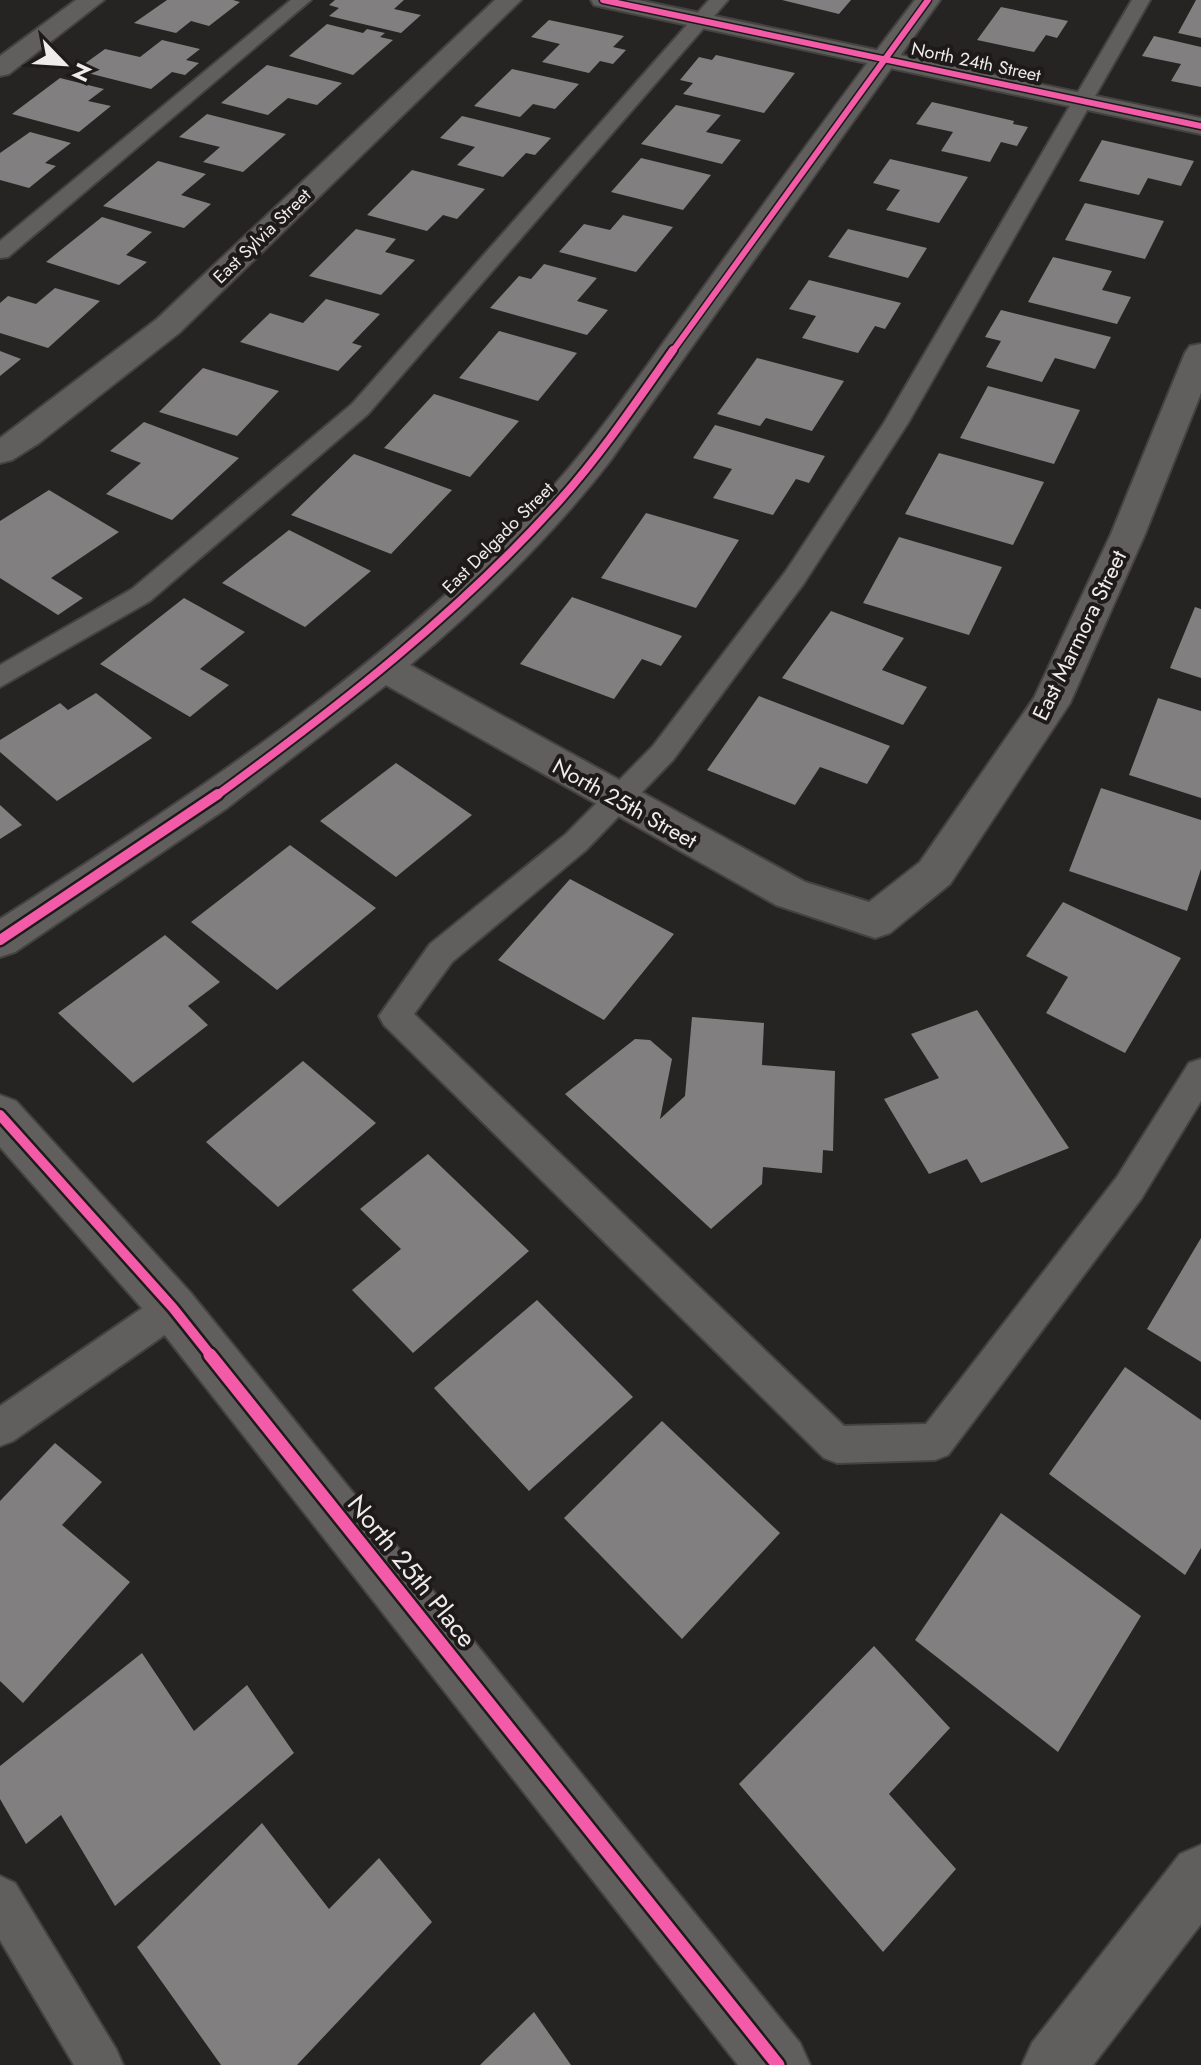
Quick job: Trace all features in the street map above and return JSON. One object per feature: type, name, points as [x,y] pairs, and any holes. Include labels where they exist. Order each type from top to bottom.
[{"type":"street","points":[[0,68],[92,0]]},
{"type":"street","name":"East Sylvia Street","points":[[0,453],[52,417],[168,326],[509,0]]},
{"type":"street","name":"North 24th Street","points":[[603,0],[1201,126]]},
{"type":"street","name":"East Delgado Street","points":[[0,940],[162,836],[285,747],[459,601],[542,521],[603,448],[882,59],[928,0]]},
{"type":"street","name":"East Marmora Street","points":[[875,921],[935,873],[1051,703],[1128,534],[1201,353]]},
{"type":"street","name":"North 25th Street","points":[[383,667],[791,894],[875,921]]},
{"type":"street","name":"North 25th Place","points":[[0,1115],[173,1308],[778,2065]]},
{"type":"street","points":[[1054,2065],[1201,1875]]},
{"type":"lane","points":[[0,252],[302,0]]},
{"type":"lane","points":[[0,677],[141,595],[360,409],[719,0]]},
{"type":"lane","points":[[1141,0],[896,423],[795,577],[663,753],[576,842],[441,953],[395,1016],[837,1445],[935,1442],[1129,1188],[1201,1073]]},
{"type":"lane","points":[[0,1428],[173,1308]]},
{"type":"lane","points":[[0,1898],[100,2065]]},
{"type":"building","points":[[167,0],[240,2],[209,26],[191,21],[176,33],[134,23]]},
{"type":"building","points":[[335,0],[404,0],[394,9],[421,15],[401,33],[329,16],[339,8],[329,5]]},
{"type":"building","points":[[782,0],[851,0],[839,14]]},
{"type":"building","points":[[1196,0],[1201,0],[1201,38],[1178,33]]},
{"type":"building","points":[[1001,7],[1068,21],[1057,38],[1046,35],[1034,52],[977,40]]},
{"type":"building","points":[[549,20],[624,36],[613,47],[626,50],[613,64],[600,61],[589,73],[542,62],[560,44],[531,37]]},
{"type":"building","points":[[327,24],[363,33],[367,29],[385,33],[380,37],[393,40],[353,75],[289,56]]},
{"type":"building","points":[[1154,36],[1201,47],[1201,87],[1171,81],[1181,64],[1142,56]]},
{"type":"building","points":[[162,40],[200,49],[186,60],[199,63],[185,75],[172,72],[151,89],[76,70],[105,49],[140,57]]},
{"type":"building","points":[[716,55],[795,73],[764,113],[683,94],[693,83],[680,80],[699,57],[712,60]]},
{"type":"building","points":[[267,65],[342,83],[317,105],[288,98],[268,115],[221,103]]},
{"type":"building","points":[[512,69],[579,84],[555,109],[533,104],[520,117],[474,106]]},
{"type":"building","points":[[60,78],[104,89],[88,101],[111,106],[79,132],[12,114]]},
{"type":"building","points":[[932,102],[1028,127],[1017,146],[1001,142],[990,162],[941,151],[953,132],[916,124]]},
{"type":"building","points":[[676,105],[721,115],[706,132],[741,140],[722,164],[641,144]]},
{"type":"building","points":[[207,114],[286,134],[243,172],[203,162],[220,147],[179,137]]},
{"type":"building","points":[[462,116],[551,138],[535,155],[526,153],[503,177],[457,165],[475,147],[440,138]]},
{"type":"building","points":[[30,132],[71,143],[45,163],[56,166],[29,188],[0,180],[0,153]]},
{"type":"building","points":[[1102,140],[1194,161],[1181,186],[1148,178],[1139,195],[1079,181]]},
{"type":"building","points":[[641,158],[711,175],[683,210],[611,192]]},
{"type":"building","points":[[890,159],[968,177],[939,223],[886,210],[900,190],[873,183]]},
{"type":"building","points":[[158,161],[206,174],[181,195],[211,204],[184,228],[103,206]]},
{"type":"building","points":[[412,170],[485,189],[457,219],[443,215],[427,231],[367,215]]},
{"type":"building","points":[[1085,203],[1164,221],[1145,259],[1065,240]]},
{"type":"building","points":[[623,215],[673,227],[636,272],[559,252],[584,224],[610,230]]},
{"type":"building","points":[[102,217],[152,232],[126,255],[147,262],[119,285],[46,262]]},
{"type":"building","points":[[356,229],[396,239],[385,252],[415,260],[381,295],[309,276]]},
{"type":"building","points":[[848,229],[927,248],[908,278],[828,257]]},
{"type":"building","points":[[1053,257],[1112,271],[1102,290],[1131,297],[1117,324],[1028,302]]},
{"type":"building","points":[[544,264],[597,278],[577,301],[608,310],[587,335],[490,308],[519,276],[531,279]]},
{"type":"building","points":[[809,280],[901,303],[885,329],[875,326],[858,353],[802,338],[816,316],[789,309]]},
{"type":"building","points":[[55,288],[100,301],[48,348],[0,333],[0,303],[8,296],[36,304]]},
{"type":"building","points":[[326,299],[380,314],[352,343],[362,346],[338,371],[240,342],[270,313],[303,323]]},
{"type":"building","points":[[1001,310],[1111,337],[1095,369],[1055,358],[1042,382],[986,367],[1001,341],[985,337]]},
{"type":"building","points":[[499,331],[577,353],[538,401],[459,378]]},
{"type":"building","points":[[0,351],[21,359],[0,376]]},
{"type":"building","points":[[757,358],[844,381],[812,431],[766,418],[760,426],[717,414]]},
{"type":"building","points":[[203,368],[279,391],[237,436],[159,412]]},
{"type":"building","points":[[988,386],[1080,410],[1054,464],[960,438]]},
{"type":"building","points":[[434,394],[519,421],[470,477],[384,448]]},
{"type":"building","points":[[144,422],[239,458],[172,520],[106,494],[141,463],[110,451]]},
{"type":"building","points":[[715,425],[825,456],[809,483],[796,479],[773,515],[713,498],[732,469],[693,458]]},
{"type":"building","points":[[939,453],[1044,482],[1013,545],[905,514]]},
{"type":"building","points":[[354,454],[452,490],[391,554],[291,515]]},
{"type":"building","points":[[49,490],[119,532],[51,578],[83,598],[58,615],[0,578],[0,521]]},
{"type":"building","points":[[646,513],[739,540],[696,608],[601,578]]},
{"type":"building","points":[[289,530],[371,571],[305,627],[222,583]]},
{"type":"building","points":[[899,537],[1002,567],[969,635],[863,603]]},
{"type":"building","points":[[572,597],[682,636],[661,666],[642,659],[614,699],[520,664]]},
{"type":"building","points":[[184,598],[245,632],[200,669],[229,685],[190,717],[100,664]]},
{"type":"building","points":[[1195,607],[1201,609],[1201,678],[1170,668]]},
{"type":"building","points":[[831,611],[904,638],[882,670],[927,687],[903,725],[782,678]]},
{"type":"building","points":[[96,693],[152,738],[57,801],[0,752],[0,740],[60,703],[68,710]]},
{"type":"building","points":[[759,696],[890,746],[867,784],[820,767],[795,805],[707,770]]},
{"type":"building","points":[[1158,698],[1201,711],[1201,798],[1129,775]]},
{"type":"building","points":[[396,763],[472,815],[396,877],[320,821]]},
{"type":"building","points":[[1101,788],[1201,820],[1201,869],[1187,911],[1069,871]]},
{"type":"building","points":[[0,805],[22,825],[0,839]]},
{"type":"building","points":[[290,845],[376,908],[277,990],[191,922]]},
{"type":"building","points":[[570,879],[674,934],[604,1020],[498,960]]},
{"type":"building","points":[[1063,902],[1181,958],[1125,1053],[1046,1013],[1068,977],[1026,956]]},
{"type":"building","points":[[165,935],[220,982],[188,1006],[208,1025],[133,1083],[58,1013]]},
{"type":"building","points":[[977,1010],[1069,1148],[981,1183],[967,1159],[929,1174],[884,1099],[939,1078],[911,1034]]},
{"type":"building","points":[[692,1017],[764,1023],[762,1065],[835,1071],[833,1151],[823,1150],[822,1173],[763,1167],[762,1184],[711,1229],[565,1094],[635,1039],[650,1040],[672,1059],[660,1119],[685,1096]]},
{"type":"building","points":[[303,1061],[376,1123],[278,1207],[206,1142]]},
{"type":"building","points":[[428,1154],[529,1251],[413,1353],[352,1290],[401,1249],[360,1209]]},
{"type":"building","points":[[1201,1238],[1201,1362],[1147,1329]]},
{"type":"building","points":[[537,1300],[633,1397],[529,1491],[434,1388]]},
{"type":"building","points":[[1125,1367],[1201,1420],[1201,1548],[1185,1575],[1049,1474]]},
{"type":"building","points":[[662,1421],[780,1533],[682,1639],[564,1518]]},
{"type":"building","points":[[55,1443],[102,1482],[62,1525],[130,1582],[23,1703],[0,1681],[0,1501]]},
{"type":"building","points":[[1001,1513],[1141,1616],[1058,1752],[915,1640]]},
{"type":"building","points":[[874,1646],[950,1728],[889,1794],[956,1869],[883,1952],[739,1784]]},
{"type":"building","points":[[142,1653],[194,1731],[247,1685],[294,1753],[115,1906],[61,1815],[26,1844],[0,1799],[0,1766]]},
{"type":"building","points":[[262,1823],[329,1909],[379,1858],[432,1922],[297,2065],[221,2065],[137,1947]]},
{"type":"building","points":[[534,2012],[571,2065],[480,2065]]},
{"type":"cycle path","points":[[603,0],[1201,126]]},
{"type":"cycle path","points":[[0,940],[143,846],[350,695],[479,583],[540,522],[617,430],[836,123],[928,0]]},
{"type":"cycle path","points":[[0,1115],[173,1308],[778,2065]]}]
